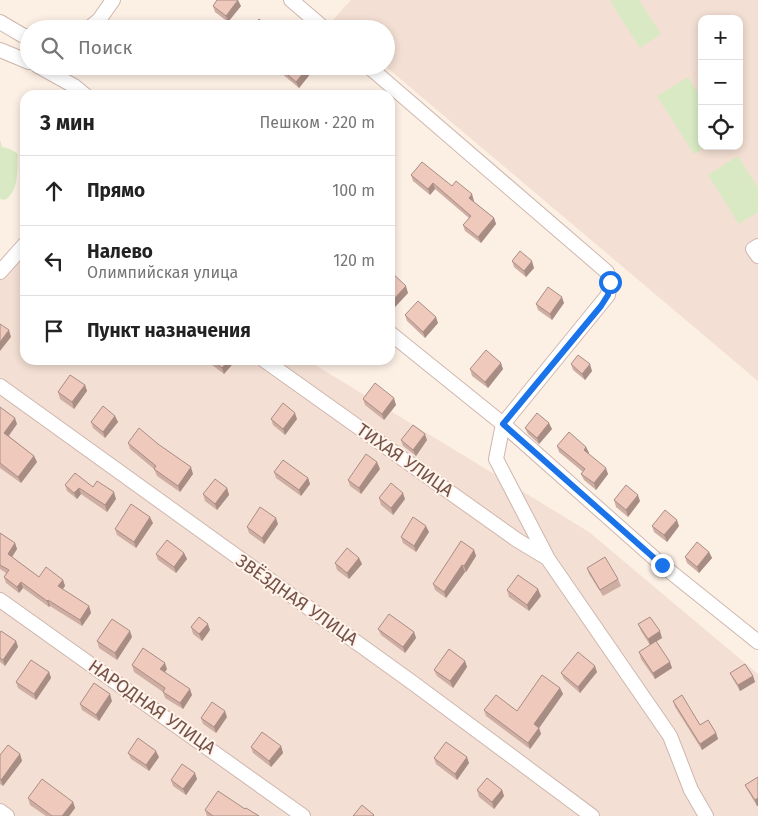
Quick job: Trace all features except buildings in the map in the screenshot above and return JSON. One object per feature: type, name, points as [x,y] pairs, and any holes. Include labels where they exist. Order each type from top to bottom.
[{"type":"street","points":[[99,20],[113,0]]},
{"type":"street","points":[[292,0],[315,20]]},
{"type":"street","points":[[0,22],[20,34]]},
{"type":"street","points":[[0,50],[20,58]]},
{"type":"street","points":[[54,75],[79,90]]},
{"type":"street","points":[[378,75],[607,272],[610,282],[608,295],[601,306],[503,424],[496,459],[548,559],[670,736],[691,790],[706,816]]},
{"type":"street","points":[[758,246],[754,249],[758,256]]},
{"type":"street","points":[[0,272],[20,250]]},
{"type":"street","points":[[395,337],[503,424],[662,565],[758,642]]},
{"type":"street","name":"ТИХАЯ УЛИЦА","points":[[271,365],[509,534],[548,559]]},
{"type":"street","name":"ЗВЁЗДНАЯ УЛИЦА","points":[[0,386],[413,683],[592,816]]},
{"type":"street","name":"НАРОДНАЯ УЛИЦА","points":[[0,600],[303,816]]},
{"type":"street","points":[[0,811],[7,816]]},
{"type":"shaded area","points":[[351,0],[758,0],[758,381],[395,74],[395,20],[333,20]]},
{"type":"shaded area","points":[[20,254],[20,365],[315,365],[589,532],[758,674],[758,816],[0,816],[0,267]]},
{"type":"green space","points":[[639,0],[661,34],[640,48],[610,1]]},
{"type":"green space","points":[[688,77],[698,93],[698,150],[700,150],[694,154],[657,96]]},
{"type":"green space","points":[[0,140],[2,147],[18,154],[17,178],[14,190],[7,199],[2,200],[0,198]]},
{"type":"green space","points":[[738,156],[758,188],[758,212],[739,224],[708,175]]},
{"type":"route","points":[[610,282],[608,295],[601,306],[503,424],[662,565]]}]
